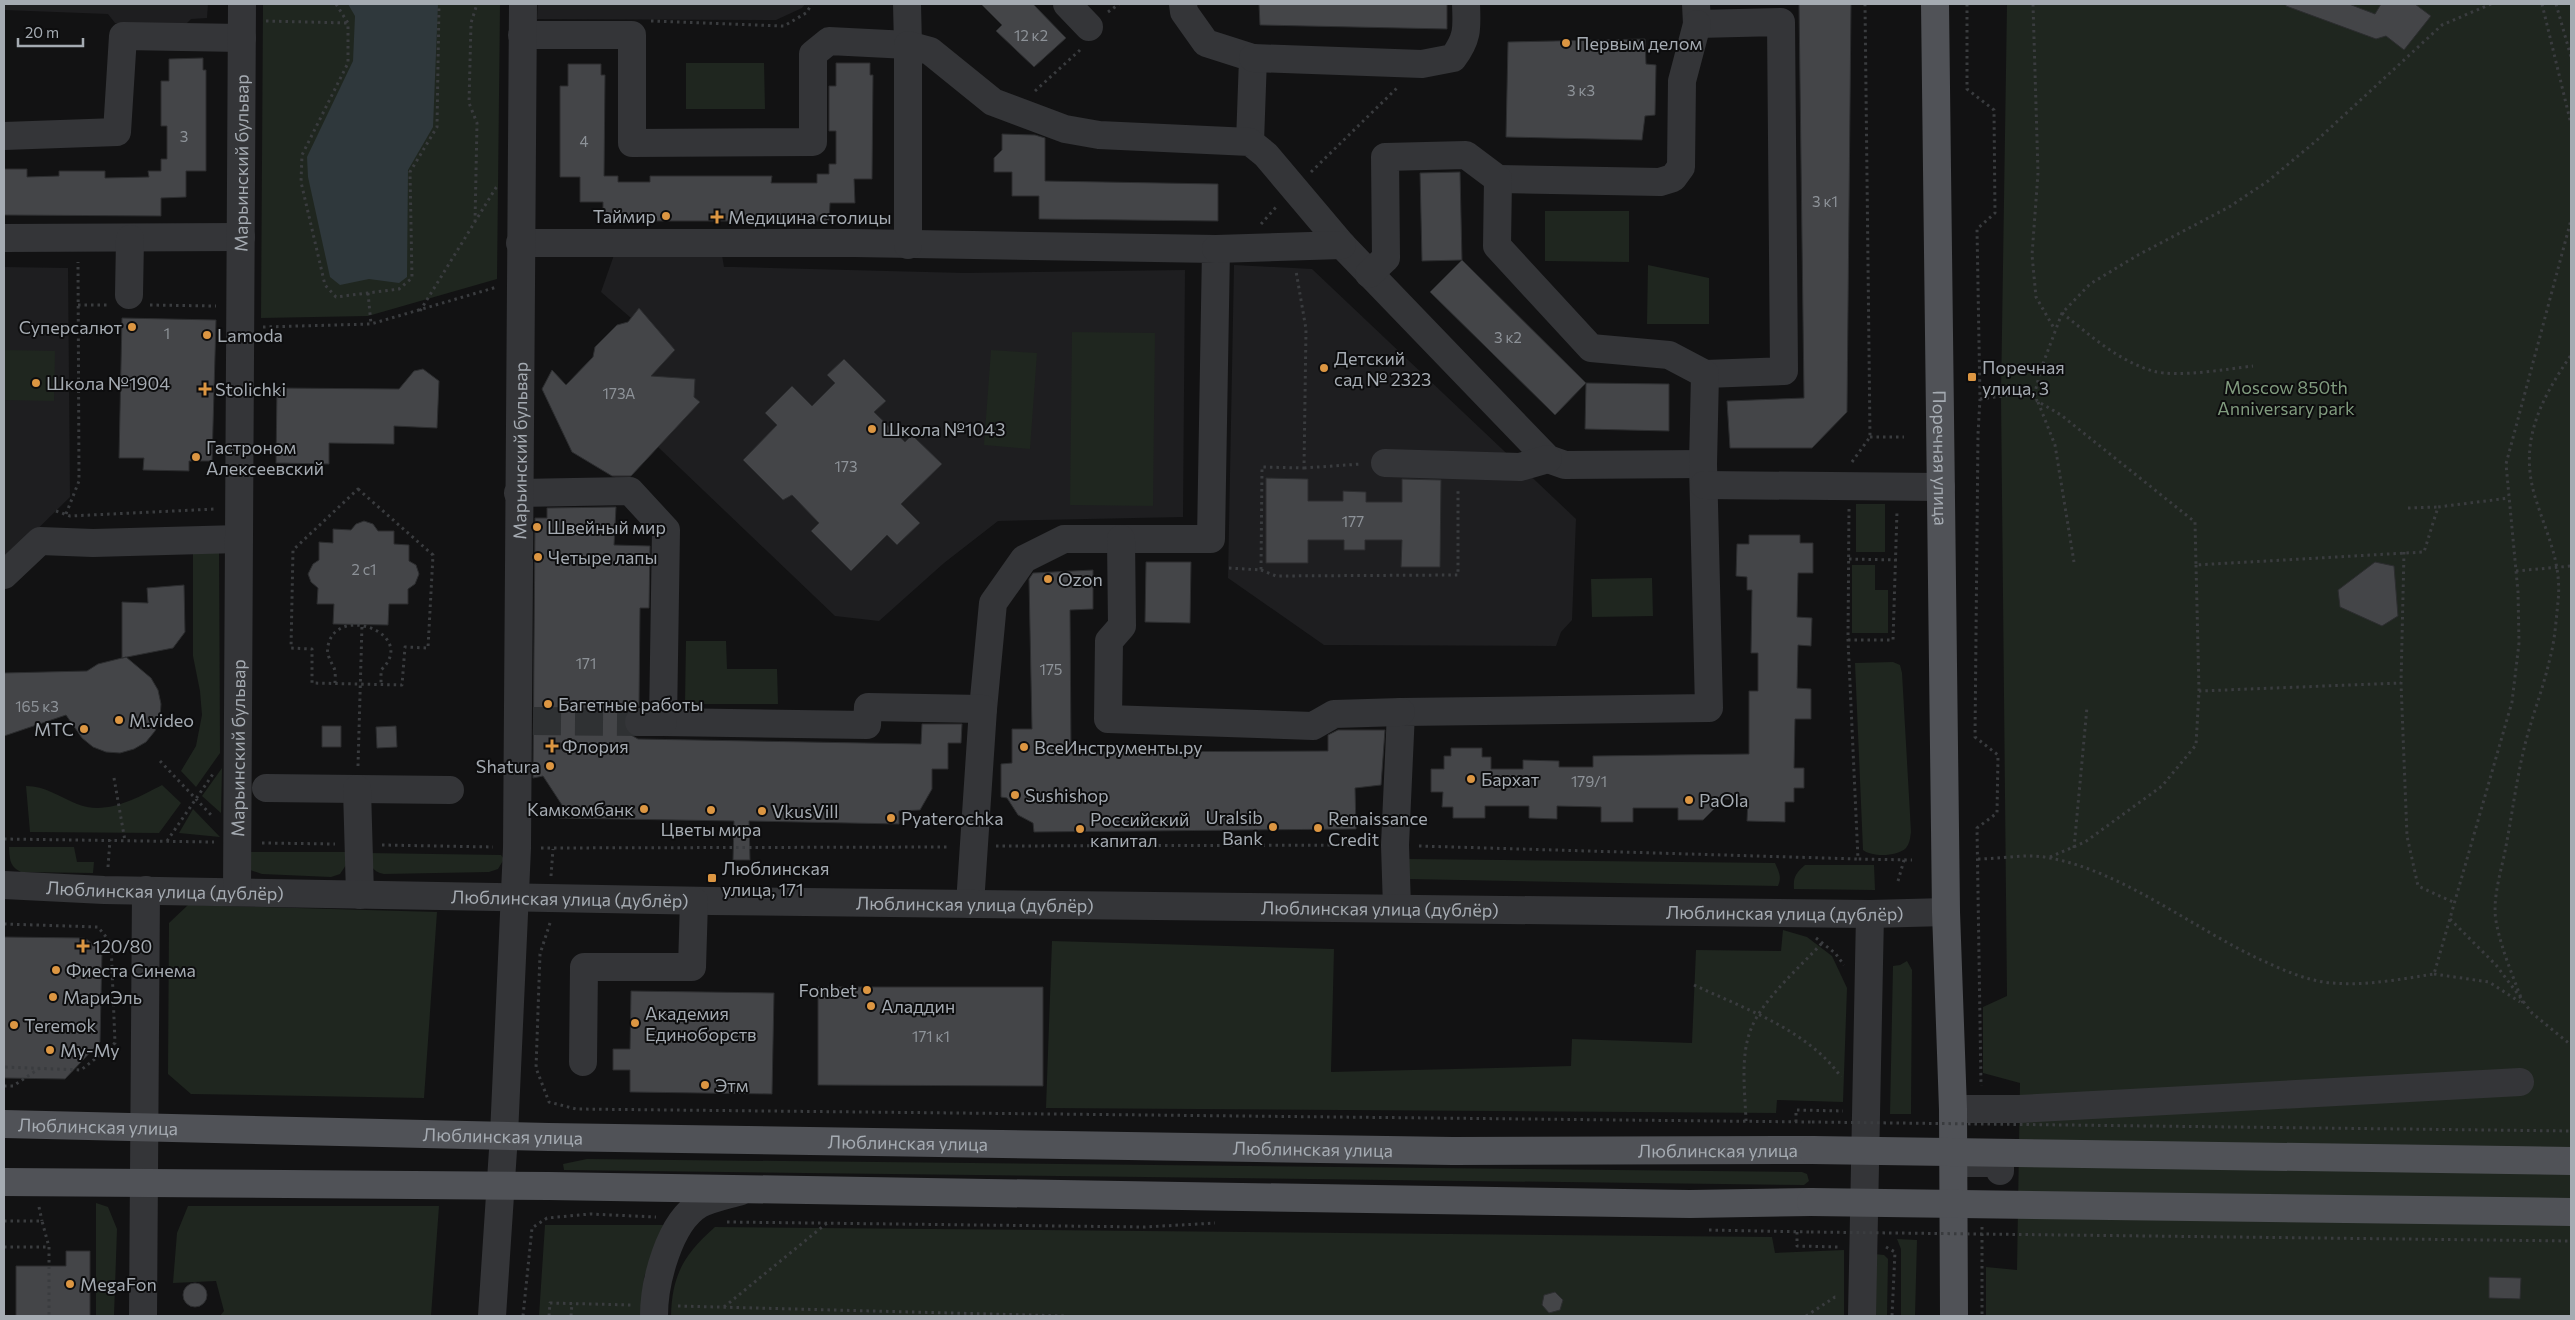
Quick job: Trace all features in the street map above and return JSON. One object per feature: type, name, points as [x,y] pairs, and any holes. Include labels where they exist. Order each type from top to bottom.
[{"type":"main road","name":"Поречная улица","points":[[1935,4],[1946,912],[1954,1109],[1954,1316]]},
{"type":"main road","name":"Люблинская улица","points":[[4,1124],[1453,1152],[1812,1150],[2571,1161]]},
{"type":"main road","points":[[4,1182],[743,1190],[1690,1204],[1811,1202],[2571,1212]]},
{"type":"street","name":"Марьинский бульвар","points":[[237,892],[229,842],[239,530],[242,4]]},
{"type":"street","name":"Марьинский бульвар","points":[[492,1316],[504,1135],[525,721],[518,493],[522,4]]},
{"type":"street","points":[[908,4],[908,245]]},
{"type":"street","points":[[1067,4],[1089,27]]},
{"type":"street","points":[[1183,4],[1184,12],[1206,43],[1253,58],[1422,64],[1454,58],[1467,32],[1466,4]]},
{"type":"street","points":[[1370,274],[1386,258],[1385,157],[1466,155],[1498,179],[1660,182],[1673,178],[1681,167],[1682,81],[1696,14],[1781,22],[1784,371],[1705,374],[1669,355],[1591,348],[1497,246],[1498,179]]},
{"type":"street","points":[[522,35],[632,34],[632,143],[813,142],[813,54],[829,41],[908,45],[930,51],[993,102],[1064,129],[1098,135],[1250,142],[1266,155],[1370,274],[1548,459],[1565,465],[1849,488],[1941,488]]},
{"type":"street","points":[[4,136],[117,132],[123,36],[242,38]]},
{"type":"street","points":[[1250,142],[1253,58]]},
{"type":"street","points":[[4,238],[130,239],[241,237]]},
{"type":"street","points":[[129,295],[130,239]]},
{"type":"street","points":[[520,243],[854,243],[1227,248],[1342,244]]},
{"type":"street","points":[[970,904],[983,709],[993,603],[1024,559],[1064,539],[1211,539],[1227,248]]},
{"type":"street","points":[[1121,539],[1122,626],[1109,641],[1108,719],[1313,726],[1334,714],[1709,708],[1703,475],[1705,374]]},
{"type":"street","points":[[1385,463],[1520,467],[1548,459]]},
{"type":"street","points":[[518,493],[630,491],[666,530],[651,722],[867,725],[868,707],[983,709]]},
{"type":"street","points":[[4,575],[40,541],[93,543],[239,530]]},
{"type":"street","points":[[1397,908],[1396,845],[1401,712]]},
{"type":"street","points":[[266,788],[450,790]]},
{"type":"street","points":[[358,789],[360,895]]},
{"type":"street","name":"Люблинская улица (дублёр)","points":[[4,885],[360,895],[694,901],[1870,914],[1946,912]]},
{"type":"street","points":[[144,1316],[146,890]]},
{"type":"street","points":[[583,1062],[584,967],[692,966],[694,901]]},
{"type":"street","points":[[1862,1316],[1870,914]]},
{"type":"street","points":[[1954,1109],[2020,1109],[2520,1082]]},
{"type":"street","points":[[1953,1163],[2000,1163],[2000,1171]]},
{"type":"street","points":[[654,1311],[657,1281],[684,1218],[700,1204],[743,1190]]},
{"type":"path","points":[[336,4],[348,23],[348,63],[302,155],[301,182],[325,285],[336,297],[399,289],[412,278],[410,172],[437,127],[439,4]]},
{"type":"path","points":[[475,222],[477,123],[469,103],[471,22],[477,4]]},
{"type":"path","points":[[632,34],[637,21],[784,26],[806,13],[812,4]]},
{"type":"path","points":[[1858,859],[1848,640],[1848,468],[1870,437],[1865,4]]},
{"type":"path","points":[[1967,4],[1967,89],[1994,110],[1995,213],[1977,229],[1980,399],[1975,737],[1998,755],[1997,813],[1977,828],[1978,859],[2050,858],[2091,871],[2128,887],[2224,942],[2286,972],[2332,983],[2377,983],[2434,974],[2489,982],[2523,1003],[2571,1045]]},
{"type":"path","points":[[2033,4],[2038,173],[2032,255],[2036,297],[2055,330]]},
{"type":"path","points":[[2074,562],[2055,445],[2035,392],[2041,369],[2062,313],[2090,284],[2138,255],[2229,206],[2268,181],[2316,141],[2442,25],[2492,4]]},
{"type":"path","points":[[2542,4],[2571,124]]},
{"type":"path","points":[[2556,4],[2571,57]]},
{"type":"path","points":[[265,21],[348,23]]},
{"type":"path","points":[[1015,110],[1081,49],[1091,37],[1089,27]]},
{"type":"path","points":[[1227,248],[1294,189],[1422,64]]},
{"type":"path","points":[[420,311],[500,180]]},
{"type":"path","points":[[2434,974],[2512,702],[2519,643],[2516,571],[2506,464],[2571,220]]},
{"type":"path","points":[[66,514],[79,481],[78,262]]},
{"type":"path","points":[[1295,269],[1306,329],[1304,468]]},
{"type":"path","points":[[253,327],[371,324],[420,311],[520,279]]},
{"type":"path","points":[[368,293],[371,324]]},
{"type":"path","points":[[2062,313],[2117,356],[2154,371],[2199,373],[2253,366]]},
{"type":"path","points":[[2523,1003],[2505,956],[2495,919],[2497,891],[2523,752],[2551,656],[2558,600],[2558,568],[2553,546],[2536,502],[2530,469],[2530,441],[2536,415],[2551,384],[2571,355]]},
{"type":"path","points":[[1980,399],[2035,392]]},
{"type":"path","points":[[2038,401],[2061,415],[2195,522],[2199,691],[2196,745],[2162,786],[2074,849],[2050,858]]},
{"type":"path","points":[[1870,437],[1904,438]]},
{"type":"path","points":[[1260,570],[1262,467],[1304,468],[1385,463]]},
{"type":"path","points":[[1229,568],[1260,570],[1276,576],[1458,575],[1458,465]]},
{"type":"path","points":[[358,489],[433,555],[428,648],[405,647],[402,685],[335,684],[312,683],[312,649],[291,648],[293,550],[358,489]]},
{"type":"path","points":[[2408,508],[2438,507],[2509,498]]},
{"type":"path","points":[[1848,640],[1893,640],[1896,505]]},
{"type":"path","points":[[2196,565],[2424,552],[2438,507]]},
{"type":"path","points":[[56,511],[66,514],[218,509],[220,520],[239,530]]},
{"type":"path","points":[[2404,552],[2401,683],[2407,836],[2418,886],[2455,903]]},
{"type":"path","points":[[1849,559],[1896,560]]},
{"type":"path","points":[[2516,571],[2571,566]]},
{"type":"path","points":[[335,684],[335,670],[330,661],[327,648],[332,635],[342,628],[362,624],[377,630],[386,638],[391,652],[388,664],[381,670],[381,684]]},
{"type":"path","points":[[358,789],[362,624]]},
{"type":"path","points":[[2199,691],[2401,683]]},
{"type":"path","points":[[2074,849],[2087,707]]},
{"type":"path","points":[[160,761],[196,799],[229,842]]},
{"type":"path","points":[[168,841],[217,768]]},
{"type":"path","points":[[114,778],[125,841]]},
{"type":"path","points":[[4,839],[229,842]]},
{"type":"path","points":[[108,872],[110,840]]},
{"type":"path","points":[[537,848],[1396,845],[1912,860]]},
{"type":"path","points":[[551,879],[553,849]]},
{"type":"path","points":[[1898,881],[1904,860]]},
{"type":"path","points":[[2450,919],[2496,965],[2523,1003]]},
{"type":"path","points":[[550,922],[540,954],[536,1068],[549,1102],[576,1109],[2571,1131]]},
{"type":"path","points":[[4,924],[98,926],[111,943],[115,1043],[81,1070],[4,1067]]},
{"type":"path","points":[[1746,1121],[1745,1056],[1750,1030],[1762,1007],[1822,943]]},
{"type":"path","points":[[1694,985],[1758,1015],[1807,1042],[1831,1062],[1846,1082]]},
{"type":"path","points":[[4,1086],[13,1086],[40,1068]]},
{"type":"path","points":[[1796,1122],[1796,1110],[1849,1111]]},
{"type":"path","points":[[523,1316],[532,1228],[547,1218],[590,1214],[684,1218]]},
{"type":"path","points":[[4,1221],[42,1221],[49,1247],[49,1316]]},
{"type":"path","points":[[722,1222],[1144,1227],[1219,1223]]},
{"type":"path","points":[[723,1307],[827,1223]]},
{"type":"path","points":[[1707,1230],[2571,1241]]},
{"type":"path","points":[[1797,1232],[1797,1246],[1841,1246]]},
{"type":"path","points":[[1881,1246],[1889,1247],[1895,1252],[1892,1316]]},
{"type":"path","points":[[4,1247],[49,1247]]},
{"type":"path","points":[[1806,1316],[1835,1297],[1842,1297]]},
{"type":"path","points":[[549,1316],[550,1303],[654,1311],[723,1307],[1068,1316]]},
{"type":"path","points":[[571,1316],[572,1304]]},
{"type":"shaded area","points":[[4,4],[208,4],[207,18],[191,19],[186,24],[115,23],[108,14],[4,10]]},
{"type":"shaded area","points":[[348,4],[438,4],[433,127],[408,170],[407,277],[399,283],[369,279],[340,285],[330,277],[308,177],[307,157],[353,61],[355,16]]},
{"type":"shaded area","points":[[538,4],[805,4],[802,8],[776,20],[537,19]]},
{"type":"shaded area","name":"Школа №1043","points":[[614,255],[722,255],[724,267],[965,273],[1185,270],[1183,517],[998,521],[944,563],[879,621],[835,616],[658,447],[624,483],[572,452],[542,389],[552,370],[566,385],[593,357],[595,347],[617,325],[628,322],[631,318],[601,292]]},
{"type":"shaded area","name":"Детский сад № 2323","points":[[1234,265],[1312,269],[1576,519],[1572,620],[1561,632],[1556,646],[1324,645],[1228,578]]},
{"type":"shaded area","name":"Школа №1904","points":[[4,267],[68,268],[70,497],[4,562]]},
{"type":"green space","points":[[263,4],[500,4],[497,279],[368,316],[261,318]]},
{"type":"green space","name":"Moscow 850th Anniversary park","points":[[2007,4],[2571,4],[2571,1316],[1986,1316],[1986,1267],[2017,1270],[2020,1083],[1983,1073],[1983,1007],[2007,996],[2001,396]]},
{"type":"green space","points":[[686,63],[764,63],[765,109],[686,109]]},
{"type":"green space","points":[[1545,211],[1629,211],[1629,262],[1545,261]]},
{"type":"green space","points":[[1648,265],[1709,278],[1709,324],[1647,324]]},
{"type":"green space","points":[[1072,332],[1155,333],[1153,506],[1070,505]]},
{"type":"green space","points":[[4,350],[55,351],[54,401],[4,400]]},
{"type":"green space","points":[[991,350],[1037,353],[1030,449],[984,445]]},
{"type":"green space","points":[[1856,504],[1885,504],[1885,552],[1856,552]]},
{"type":"green space","points":[[219,551],[220,753],[196,787],[181,771],[196,746],[202,715],[200,691],[193,656],[193,552]]},
{"type":"green space","points":[[1852,565],[1875,565],[1875,590],[1888,590],[1888,633],[1852,633]]},
{"type":"green space","points":[[1652,578],[1653,616],[1592,617],[1591,579]]},
{"type":"green space","points":[[686,641],[726,641],[727,669],[777,669],[778,704],[685,704]]},
{"type":"green space","points":[[1893,662],[1900,665],[1902,673],[1911,832],[1910,840],[1902,851],[1878,855],[1863,850],[1855,663]]},
{"type":"green space","points":[[222,768],[221,813],[202,796]]},
{"type":"green space","points":[[162,785],[181,803],[159,833],[30,832],[26,786],[46,790],[77,804],[99,808],[110,807],[132,800]]},
{"type":"green space","points":[[193,809],[220,837],[179,833]]},
{"type":"green space","points":[[9,847],[74,847],[77,862],[94,862],[93,873],[21,872],[12,865]]},
{"type":"green space","points":[[243,852],[345,852],[346,865],[340,874],[331,877],[262,874],[250,870]]},
{"type":"green space","points":[[367,853],[501,855],[504,859],[498,869],[489,872],[384,874],[374,869]]},
{"type":"green space","points":[[1408,859],[1775,863],[1780,880],[1778,886],[1408,879]]},
{"type":"green space","points":[[1805,865],[1874,865],[1875,890],[1794,889],[1796,876]]},
{"type":"green space","points":[[188,905],[437,912],[424,1098],[191,1094],[168,1074],[169,923]]},
{"type":"green space","points":[[1783,930],[1807,937],[1832,956],[1847,988],[1843,1102],[1777,1100],[1776,1113],[1046,1108],[1052,941],[1334,949],[1331,1072],[1571,1066],[1572,1039],[1692,1043],[1696,950],[1781,951]]},
{"type":"green space","points":[[1907,961],[1912,970],[1911,1114],[1890,1114],[1893,966]]},
{"type":"green space","points":[[587,1159],[1802,1172],[1807,1174],[1809,1181],[1804,1185],[564,1170],[563,1164]]},
{"type":"green space","points":[[96,1203],[108,1207],[117,1229],[114,1316],[96,1316]]},
{"type":"green space","points":[[188,1206],[439,1206],[431,1316],[220,1316],[224,1311],[216,1281],[173,1283],[177,1233]]},
{"type":"green space","points":[[545,1225],[665,1225],[644,1277],[643,1316],[539,1316]]},
{"type":"green space","points":[[715,1227],[1772,1237],[1775,1253],[1844,1250],[1844,1316],[671,1316],[674,1289],[682,1266],[695,1247]]},
{"type":"green space","points":[[1897,1239],[1917,1240],[1915,1316],[1901,1316],[1901,1249]]},
{"type":"green space","points":[[1874,1254],[1884,1255],[1888,1259],[1887,1316],[1873,1316]]},
{"type":"building","points":[[981,4],[1033,4],[1066,38],[1034,67],[996,31],[1002,25]]},
{"type":"building","points":[[1259,4],[1447,4],[1447,29],[1260,25]]},
{"type":"building","points":[[1799,4],[1851,4],[1847,412],[1812,448],[1730,448],[1727,401],[1804,398]]},
{"type":"building","points":[[2286,4],[2349,4],[2375,14],[2381,4],[2415,4],[2431,16],[2404,50],[2386,36],[2376,39],[2286,6]]},
{"type":"building","points":[[1645,39],[1646,64],[1656,65],[1655,115],[1645,116],[1642,140],[1506,137],[1508,42]]},
{"type":"building","points":[[203,58],[203,70],[206,70],[206,171],[186,171],[186,197],[161,198],[161,216],[4,215],[4,169],[27,169],[27,177],[59,176],[59,171],[105,171],[105,178],[149,177],[148,171],[161,171],[161,159],[167,159],[167,126],[161,126],[161,81],[169,81],[169,59]]},
{"type":"building","points":[[836,63],[870,63],[870,75],[873,75],[872,179],[854,179],[855,203],[830,203],[829,221],[603,221],[603,202],[580,202],[580,177],[560,177],[560,86],[568,86],[568,64],[601,64],[601,75],[605,75],[604,176],[618,176],[618,182],[650,182],[650,176],[772,176],[771,183],[817,183],[817,174],[829,174],[829,164],[836,164],[836,131],[829,131],[829,86],[836,86]]},
{"type":"building","points":[[1002,134],[1035,135],[1045,138],[1045,181],[1218,184],[1218,221],[1039,219],[1039,196],[1012,196],[1012,172],[994,172],[994,158],[1002,150]]},
{"type":"building","points":[[1460,172],[1462,260],[1422,261],[1420,173]]},
{"type":"building","points":[[1462,260],[1586,383],[1555,415],[1430,292]]},
{"type":"building","points":[[639,308],[675,350],[651,376],[695,379],[694,397],[700,402],[631,476],[612,476],[572,452],[542,389],[552,370],[566,385],[593,357],[595,347],[617,325],[628,322]]},
{"type":"building","points":[[122,318],[216,320],[212,461],[189,461],[189,471],[143,470],[144,458],[119,458]]},
{"type":"building","points":[[844,359],[886,401],[874,412],[905,442],[912,435],[942,464],[901,504],[920,523],[897,545],[887,535],[851,571],[811,531],[819,523],[792,495],[783,500],[743,460],[777,425],[765,413],[792,386],[812,406],[835,383],[827,375]]},
{"type":"building","points":[[423,369],[439,381],[437,428],[394,426],[394,444],[329,443],[329,464],[276,463],[277,388],[399,389],[414,371]]},
{"type":"building","points":[[1586,383],[1669,384],[1669,431],[1585,429]]},
{"type":"building","points":[[1266,478],[1308,479],[1308,501],[1343,501],[1343,491],[1366,492],[1366,502],[1402,502],[1402,479],[1441,480],[1440,567],[1401,567],[1402,540],[1365,540],[1365,550],[1344,550],[1344,540],[1308,540],[1308,563],[1266,563]]},
{"type":"building","points":[[616,507],[614,545],[650,546],[649,608],[640,608],[639,706],[631,709],[625,715],[623,722],[625,729],[631,735],[638,739],[921,744],[922,724],[962,724],[961,743],[948,743],[948,769],[932,769],[932,789],[920,810],[899,811],[899,824],[749,821],[750,860],[733,860],[734,821],[559,818],[562,805],[543,776],[533,778],[535,518],[547,518],[547,508]]},
{"type":"building","points":[[364,521],[373,524],[378,531],[394,531],[394,544],[409,545],[409,561],[416,565],[419,574],[415,584],[408,589],[408,604],[389,604],[388,625],[333,624],[334,604],[317,604],[318,588],[311,582],[308,574],[313,564],[319,560],[319,542],[333,543],[333,529],[351,530],[356,524]]},
{"type":"building","points":[[1749,535],[1800,535],[1800,543],[1813,543],[1813,573],[1798,573],[1797,617],[1812,618],[1811,646],[1798,645],[1797,688],[1811,689],[1811,719],[1795,719],[1794,768],[1804,768],[1804,788],[1794,788],[1794,802],[1785,802],[1785,822],[1747,821],[1748,799],[1724,799],[1703,820],[1678,820],[1678,808],[1633,808],[1633,822],[1601,822],[1601,807],[1557,806],[1557,819],[1529,818],[1529,806],[1485,806],[1485,818],[1453,818],[1453,807],[1442,807],[1443,792],[1431,792],[1431,769],[1444,769],[1444,756],[1451,756],[1451,748],[1482,748],[1482,757],[1491,757],[1491,769],[1523,769],[1523,760],[1559,761],[1559,767],[1593,767],[1593,756],[1749,754],[1749,691],[1758,691],[1758,653],[1751,653],[1752,590],[1747,590],[1747,577],[1736,576],[1737,544],[1749,544]]},
{"type":"building","points":[[1146,562],[1191,562],[1190,623],[1145,622]]},
{"type":"building","points":[[2375,562],[2394,566],[2398,616],[2382,626],[2340,607],[2338,590]]},
{"type":"building","points":[[1093,570],[1093,609],[1070,610],[1071,752],[1328,751],[1328,735],[1338,730],[1385,730],[1381,785],[1355,788],[1356,829],[1034,832],[1033,823],[1018,815],[1007,798],[1001,797],[1001,764],[1012,763],[1012,729],[1032,729],[1029,579],[1033,573]]},
{"type":"building","points":[[184,585],[185,632],[173,648],[122,658],[122,602],[148,603],[147,588]]},
{"type":"building","points":[[126,657],[151,678],[158,690],[161,704],[160,718],[155,731],[146,742],[134,749],[120,753],[106,752],[93,747],[82,738],[66,715],[4,736],[4,673],[87,671],[98,664]]},
{"type":"building","points":[[322,726],[341,726],[341,747],[322,747]]},
{"type":"building","points":[[396,726],[397,747],[377,748],[376,727]]},
{"type":"building","name":"МариЭль","points":[[4,937],[85,938],[102,951],[100,1042],[65,1079],[4,1078]]},
{"type":"building","points":[[818,987],[1043,987],[1043,1086],[818,1085]]},
{"type":"building","points":[[631,991],[774,993],[772,1094],[630,1092],[630,1070],[613,1070],[613,1049],[630,1049]]},
{"type":"building","points":[[66,1251],[90,1251],[90,1316],[16,1316],[16,1266],[66,1266]]},
{"type":"building","points":[[2489,1277],[2521,1278],[2520,1299],[2489,1298]]},
{"type":"building","points":[[195,1283],[204,1286],[207,1295],[204,1304],[195,1307],[186,1304],[183,1295],[186,1286]]},
{"type":"building","points":[[1555,1292],[1563,1300],[1560,1310],[1549,1313],[1542,1305],[1544,1295]]},
{"type":"tunnel","points":[[533,721],[639,722]]},
{"type":"place","name":"Первым делом","points":[[1566,43]]},
{"type":"place","name":"Таймир","points":[[666,216]]},
{"type":"place","name":"Медицина столицы","points":[[717,217]]},
{"type":"place","name":"Суперсалют","points":[[132,327]]},
{"type":"place","name":"Lamoda","points":[[207,335]]},
{"type":"place","name":"Детский сад № 2323","points":[[1324,368]]},
{"type":"place","name":"Поречная улица, 3","points":[[1972,377]]},
{"type":"place","name":"Школа №1904","points":[[36,383]]},
{"type":"place","name":"Stolichki","points":[[205,389]]},
{"type":"place","name":"Школа №1043","points":[[872,429]]},
{"type":"place","name":"Гастроном Алексеевский","points":[[196,457]]},
{"type":"place","name":"Швейный мир","points":[[537,527]]},
{"type":"place","name":"Четыре лапы","points":[[538,557]]},
{"type":"place","name":"Ozon","points":[[1048,579]]},
{"type":"place","name":"Багетные работы","points":[[548,704]]},
{"type":"place","name":"M.video","points":[[119,720]]},
{"type":"place","name":"МТС","points":[[84,729]]},
{"type":"place","name":"Флория","points":[[552,746]]},
{"type":"place","name":"ВсеИнструменты.ру","points":[[1024,747]]},
{"type":"place","name":"Shatura","points":[[550,766]]},
{"type":"place","name":"Бархат","points":[[1471,779]]},
{"type":"place","name":"Sushishop","points":[[1015,795]]},
{"type":"place","name":"PaOla","points":[[1689,800]]},
{"type":"place","name":"Камкомбанк","points":[[644,809]]},
{"type":"place","name":"Цветы мира","points":[[711,810]]},
{"type":"place","name":"VkusVill","points":[[762,811]]},
{"type":"place","name":"Pyaterochka","points":[[891,818]]},
{"type":"place","name":"Uralsib Bank","points":[[1273,827]]},
{"type":"place","name":"Renaissance Credit","points":[[1318,828]]},
{"type":"place","name":"Российский капитал","points":[[1080,829]]},
{"type":"place","name":"Люблинская улица, 171","points":[[712,878]]},
{"type":"place","name":"120/80","points":[[83,946]]},
{"type":"place","name":"Фиеста Синема","points":[[56,970]]},
{"type":"place","name":"Fonbet","points":[[867,990]]},
{"type":"place","name":"МариЭль","points":[[53,997]]},
{"type":"place","name":"Аладдин","points":[[871,1006]]},
{"type":"place","name":"Академия Единоборств","points":[[635,1023]]},
{"type":"place","name":"Teremok","points":[[14,1025]]},
{"type":"place","name":"Му-Му","points":[[50,1050]]},
{"type":"place","name":"Этм","points":[[705,1085]]},
{"type":"place","name":"MegaFon","points":[[70,1284]]}]
